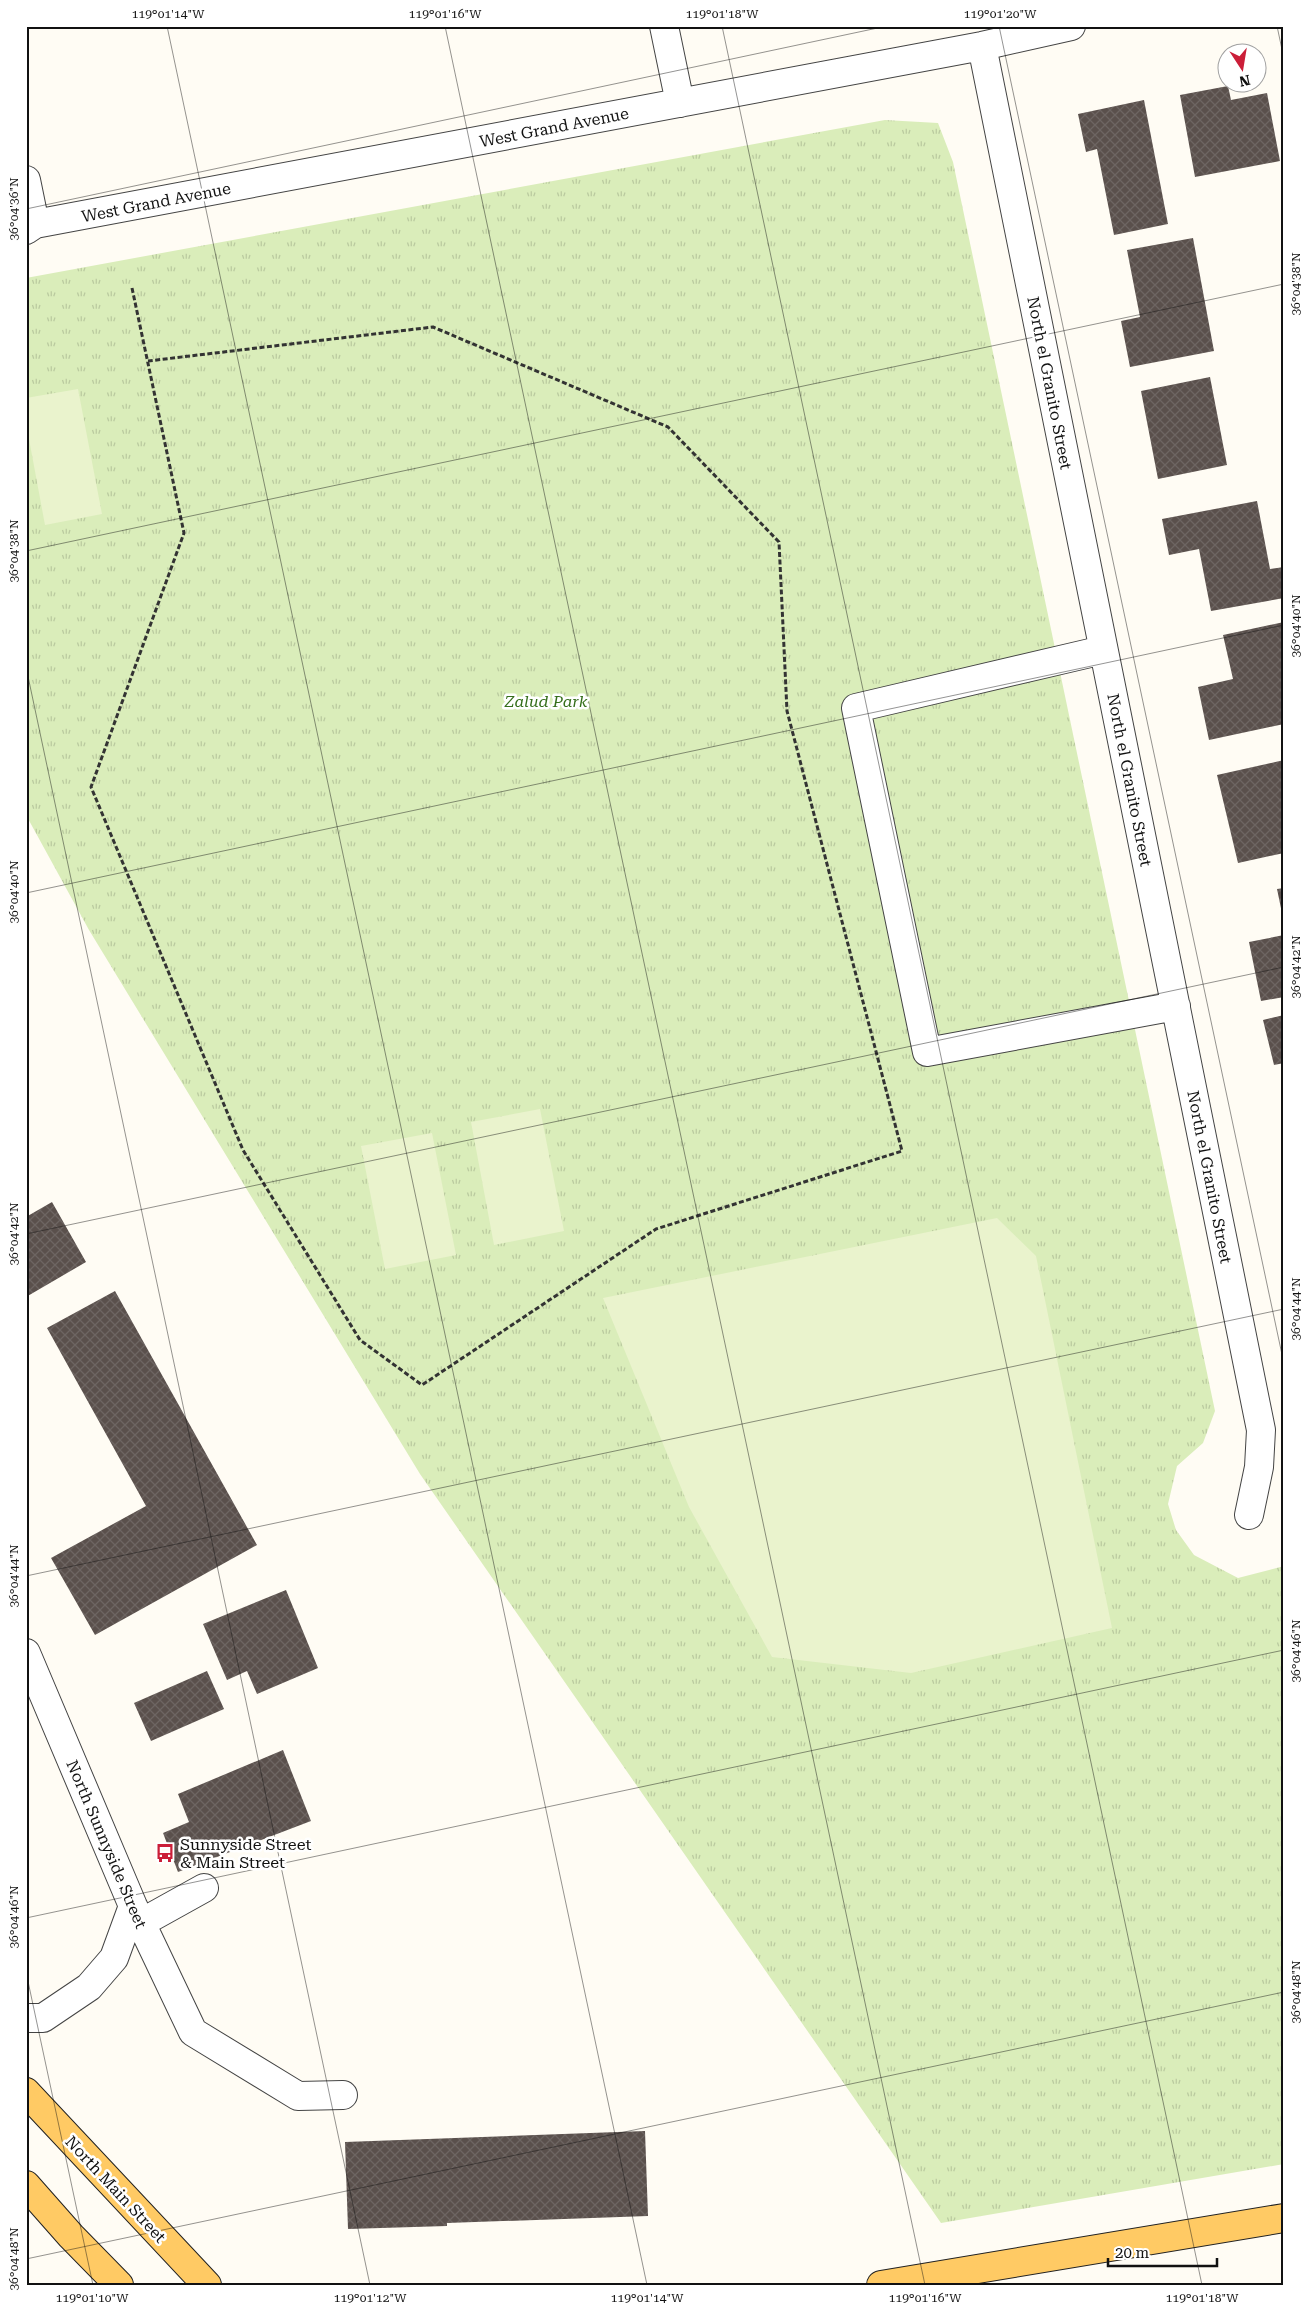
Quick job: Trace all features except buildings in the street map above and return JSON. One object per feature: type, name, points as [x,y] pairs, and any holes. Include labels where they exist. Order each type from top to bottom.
[{"type":"main road","name":"North Main Street","points":[[26,2092],[207,2285]]},
{"type":"main road","points":[[26,2185],[71,2236],[119,2285]]},
{"type":"main road","points":[[881,2285],[1284,2218]]},
{"type":"street","points":[[664,26],[680,103]]},
{"type":"street","name":"West Grand Avenue","points":[[31,227],[982,46],[1071,26]]},
{"type":"street","name":"North el Granito Street","points":[[982,46],[1261,1430],[1259,1467],[1250,1515]]},
{"type":"street","points":[[26,180],[31,227]]},
{"type":"street","points":[[1103,650],[856,708],[927,1052],[1176,1006]]},
{"type":"street","name":"North Sunnyside Street","points":[[26,1654],[137,1914],[193,2032],[298,2096],[343,2095]]},
{"type":"street","points":[[26,2018],[43,2018],[89,1987],[114,1958],[137,1914],[204,1888]]},
{"type":"path","points":[[132,288],[184,533],[91,787],[243,1150],[360,1340],[422,1386],[656,1229],[902,1150],[787,711],[778,542],[696,456],[668,427],[433,327],[148,361]]},
{"type":"green space","name":"Zalud Park","points":[[885,120],[938,123],[953,162],[1215,1411],[1203,1443],[1177,1466],[1168,1504],[1176,1530],[1194,1555],[1238,1578],[1284,1566],[1284,2164],[941,2223],[420,1474],[89,930],[26,815],[26,278]]},
{"type":"green space","points":[[78,389],[102,514],[45,525],[26,423],[26,398]]},
{"type":"green space","points":[[540,1109],[564,1231],[494,1245],[471,1122]]},
{"type":"green space","points":[[432,1133],[456,1255],[385,1269],[361,1146]]},
{"type":"green space","points":[[997,1218],[1036,1256],[1112,1628],[911,1673],[772,1657],[689,1507],[603,1298]]},
{"type":"place","name":"Sunnyside Street & Main Street","points":[[165,1853]]}]
